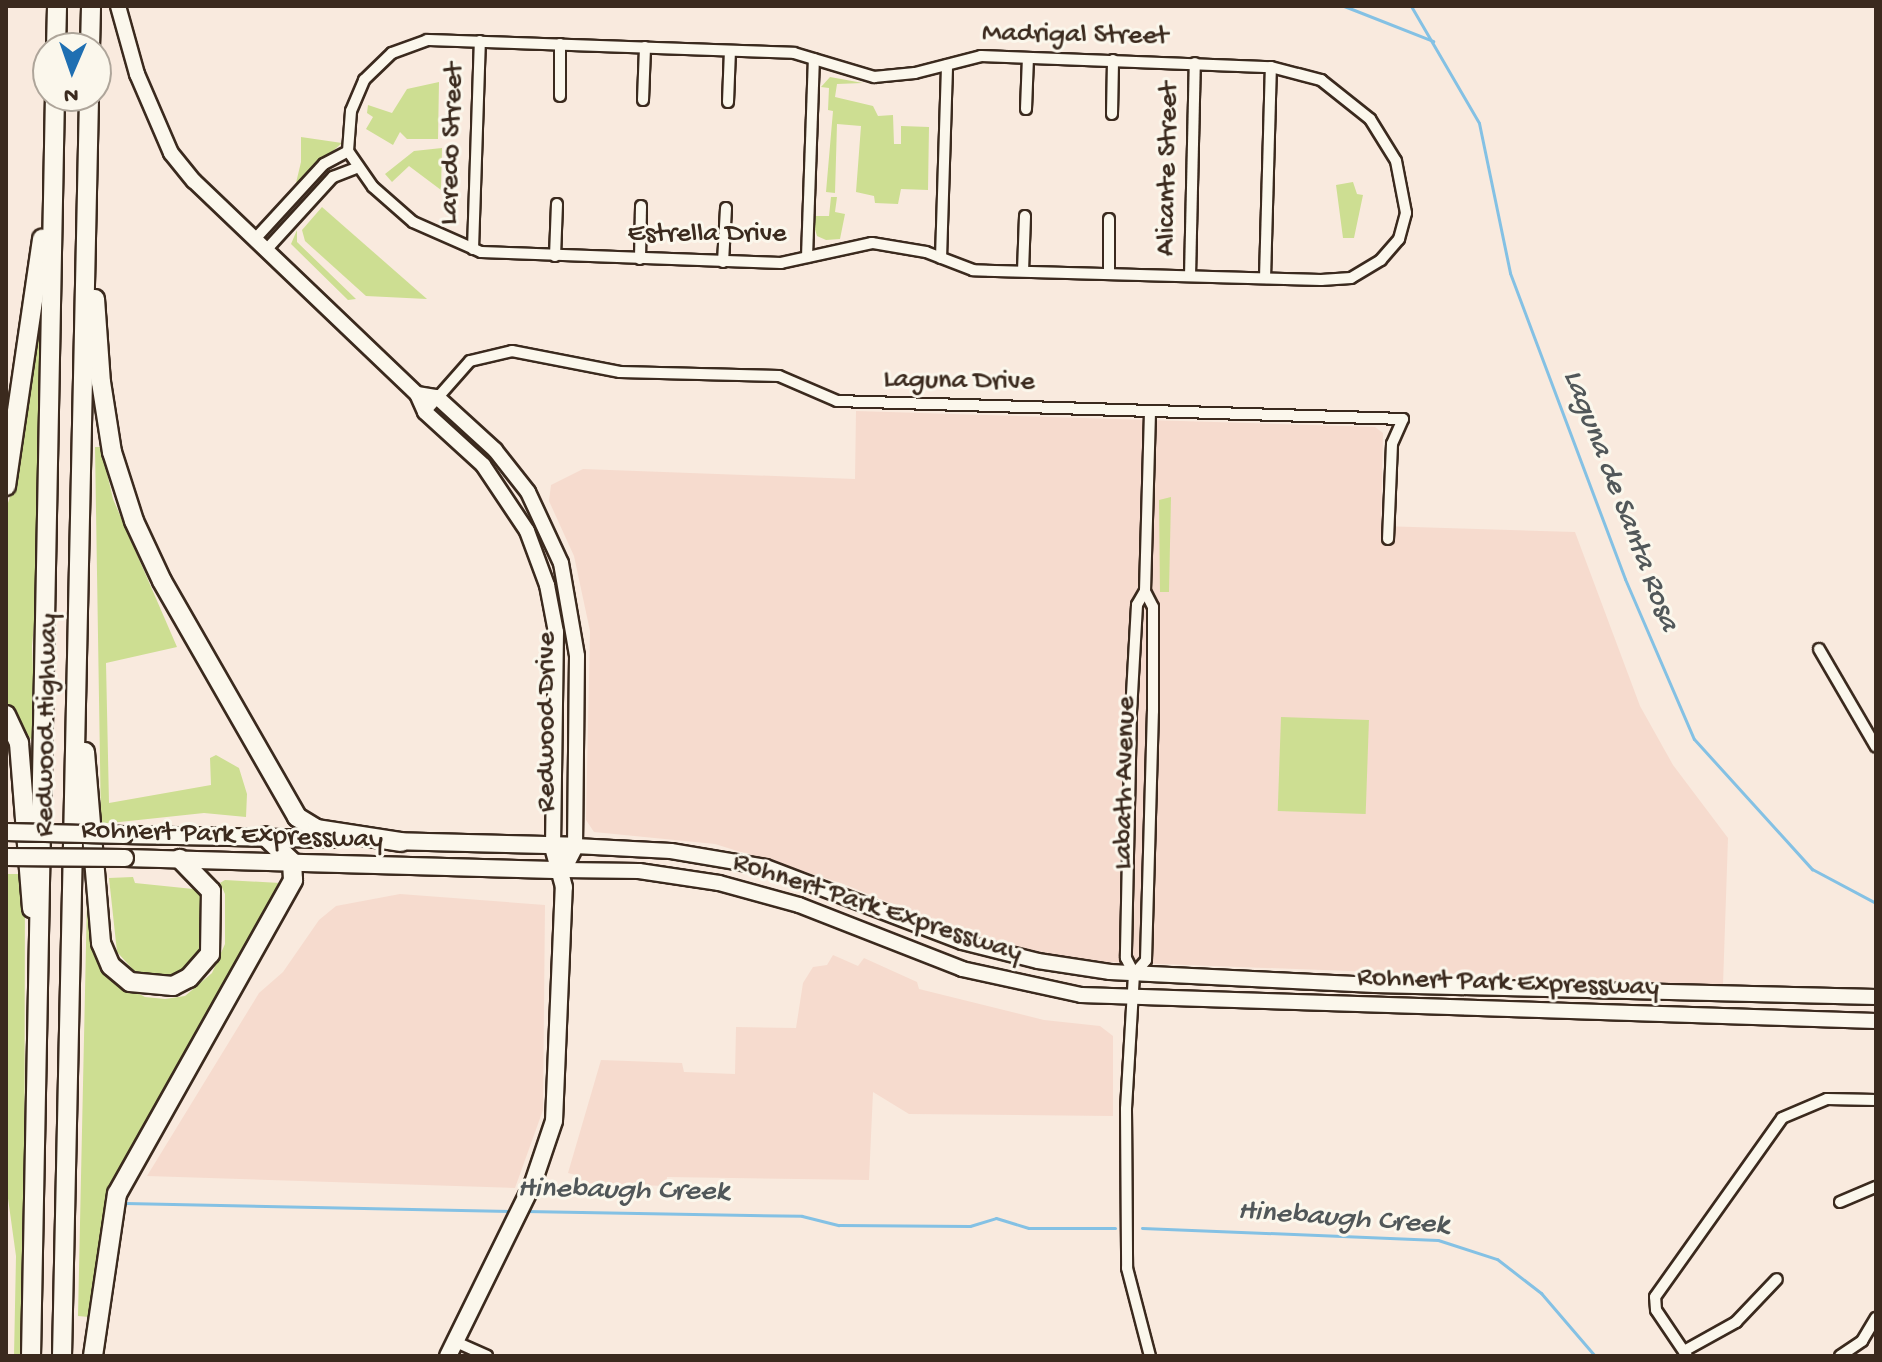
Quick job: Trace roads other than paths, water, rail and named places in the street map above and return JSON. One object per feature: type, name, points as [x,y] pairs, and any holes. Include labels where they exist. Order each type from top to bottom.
[{"type":"highway","points":[[56,32],[57,6]]},
{"type":"highway","points":[[90,32],[91,6]]},
{"type":"highway","name":"Redwood Highway","points":[[31,1356],[54,112]]},
{"type":"highway","name":"Redwood Highway","points":[[62,1356],[89,112]]},
{"type":"highway","points":[[6,486],[53,153]]},
{"type":"highway","points":[[87,168],[104,407],[134,521],[162,581],[297,817],[317,829],[401,842]]},
{"type":"highway","points":[[77,647],[97,920],[105,956],[130,982],[173,986],[189,978],[210,954],[211,891],[180,859]]},
{"type":"highway","points":[[6,715],[19,743],[39,1020]]},
{"type":"highway","points":[[93,1356],[117,1194],[288,895],[292,862],[265,836]]},
{"type":"main road","name":"Redwood Drive","points":[[118,6],[137,74],[171,153],[255,239],[417,394],[425,412],[502,490],[527,531],[547,585],[557,651],[553,847],[563,870],[557,1108],[527,1196],[452,1349]]},
{"type":"main road","points":[[417,394],[437,397]]},
{"type":"main road","name":"Redwood Drive","points":[[437,397],[495,450],[528,492],[561,563],[577,656],[575,846],[563,870]]},
{"type":"main road","name":"Rohnert Park Expressway","points":[[6,832],[575,846],[722,857],[766,867],[1001,953],[1134,974],[1581,991],[1876,997]]},
{"type":"main road","name":"Rohnert Park Expressway","points":[[6,857],[639,871],[719,883],[851,925],[986,976],[1033,988],[1133,999],[1876,1021]]},
{"type":"main road","points":[[851,925],[860,902]]},
{"type":"main road","points":[[1578,1013],[1581,991]]},
{"type":"main road","points":[[1713,1016],[1714,992]]},
{"type":"street","name":"Madrigal Street","points":[[348,151],[354,99],[377,65],[392,53],[427,40],[730,51],[814,59],[874,77],[981,56],[1271,67],[1321,80],[1357,105],[1382,135],[1406,199],[1399,239],[1381,260]]},
{"type":"street","name":"Laredo Street","points":[[473,249],[480,41]]},
{"type":"street","points":[[560,44],[560,96]]},
{"type":"street","points":[[643,100],[645,47]]},
{"type":"street","points":[[728,102],[730,51]]},
{"type":"street","points":[[1026,109],[1028,58]]},
{"type":"street","points":[[807,257],[814,59]]},
{"type":"street","points":[[1112,114],[1113,60]]},
{"type":"street","name":"Alicante Street","points":[[1190,276],[1195,63]]},
{"type":"street","points":[[941,258],[947,65]]},
{"type":"street","points":[[1265,278],[1271,67]]},
{"type":"street","points":[[255,239],[324,164],[348,151]]},
{"type":"street","name":"Estrella Drive","points":[[348,151],[357,168],[413,222],[473,249],[555,256],[781,263],[872,243],[941,258],[963,268],[1265,278],[1351,278],[1381,260]]},
{"type":"street","points":[[267,249],[333,177],[357,168]]},
{"type":"street","points":[[555,256],[557,204]]},
{"type":"street","points":[[640,259],[641,206]]},
{"type":"street","points":[[723,262],[726,208]]},
{"type":"street","points":[[1023,271],[1025,216]]},
{"type":"street","points":[[1109,219],[1109,274]]},
{"type":"street","name":"Laguna Drive","points":[[425,412],[470,361],[512,351],[620,372],[779,376],[837,401],[1403,419],[1392,444],[1388,539]]},
{"type":"street","name":"Labath Avenue","points":[[1150,411],[1145,591],[1137,605],[1131,710],[1126,958],[1134,974],[1127,1242],[1131,1299],[1150,1356]]},
{"type":"street","name":"Labath Avenue","points":[[1134,974],[1146,960],[1148,895],[1153,607],[1145,591]]},
{"type":"street","points":[[1819,649],[1876,747]]},
{"type":"street","points":[[1777,1279],[1736,1322],[1685,1354],[1656,1310],[1655,1297],[1782,1118],[1827,1099],[1876,1100]]},
{"type":"street","points":[[1840,1202],[1876,1187]]},
{"type":"street","points":[[1840,1356],[1862,1341],[1876,1318]]},
{"type":"street","points":[[452,1349],[487,1356]]},
{"type":"waterway","points":[[1344,6],[1433,41]]},
{"type":"waterway","name":"Laguna de Santa Rosa","points":[[1411,6],[1479,123],[1510,273],[1625,579],[1694,739],[1812,869],[1876,903]]},
{"type":"waterway","name":"Hinebaugh Creek","points":[[125,1203],[514,1211]]},
{"type":"waterway","name":"Hinebaugh Creek","points":[[525,1211],[802,1216],[839,1225],[970,1226],[996,1218],[1029,1228],[1115,1228]]},
{"type":"waterway","name":"Hinebaugh Creek","points":[[1142,1228],[1438,1240],[1497,1259],[1541,1293],[1595,1356]]}]
